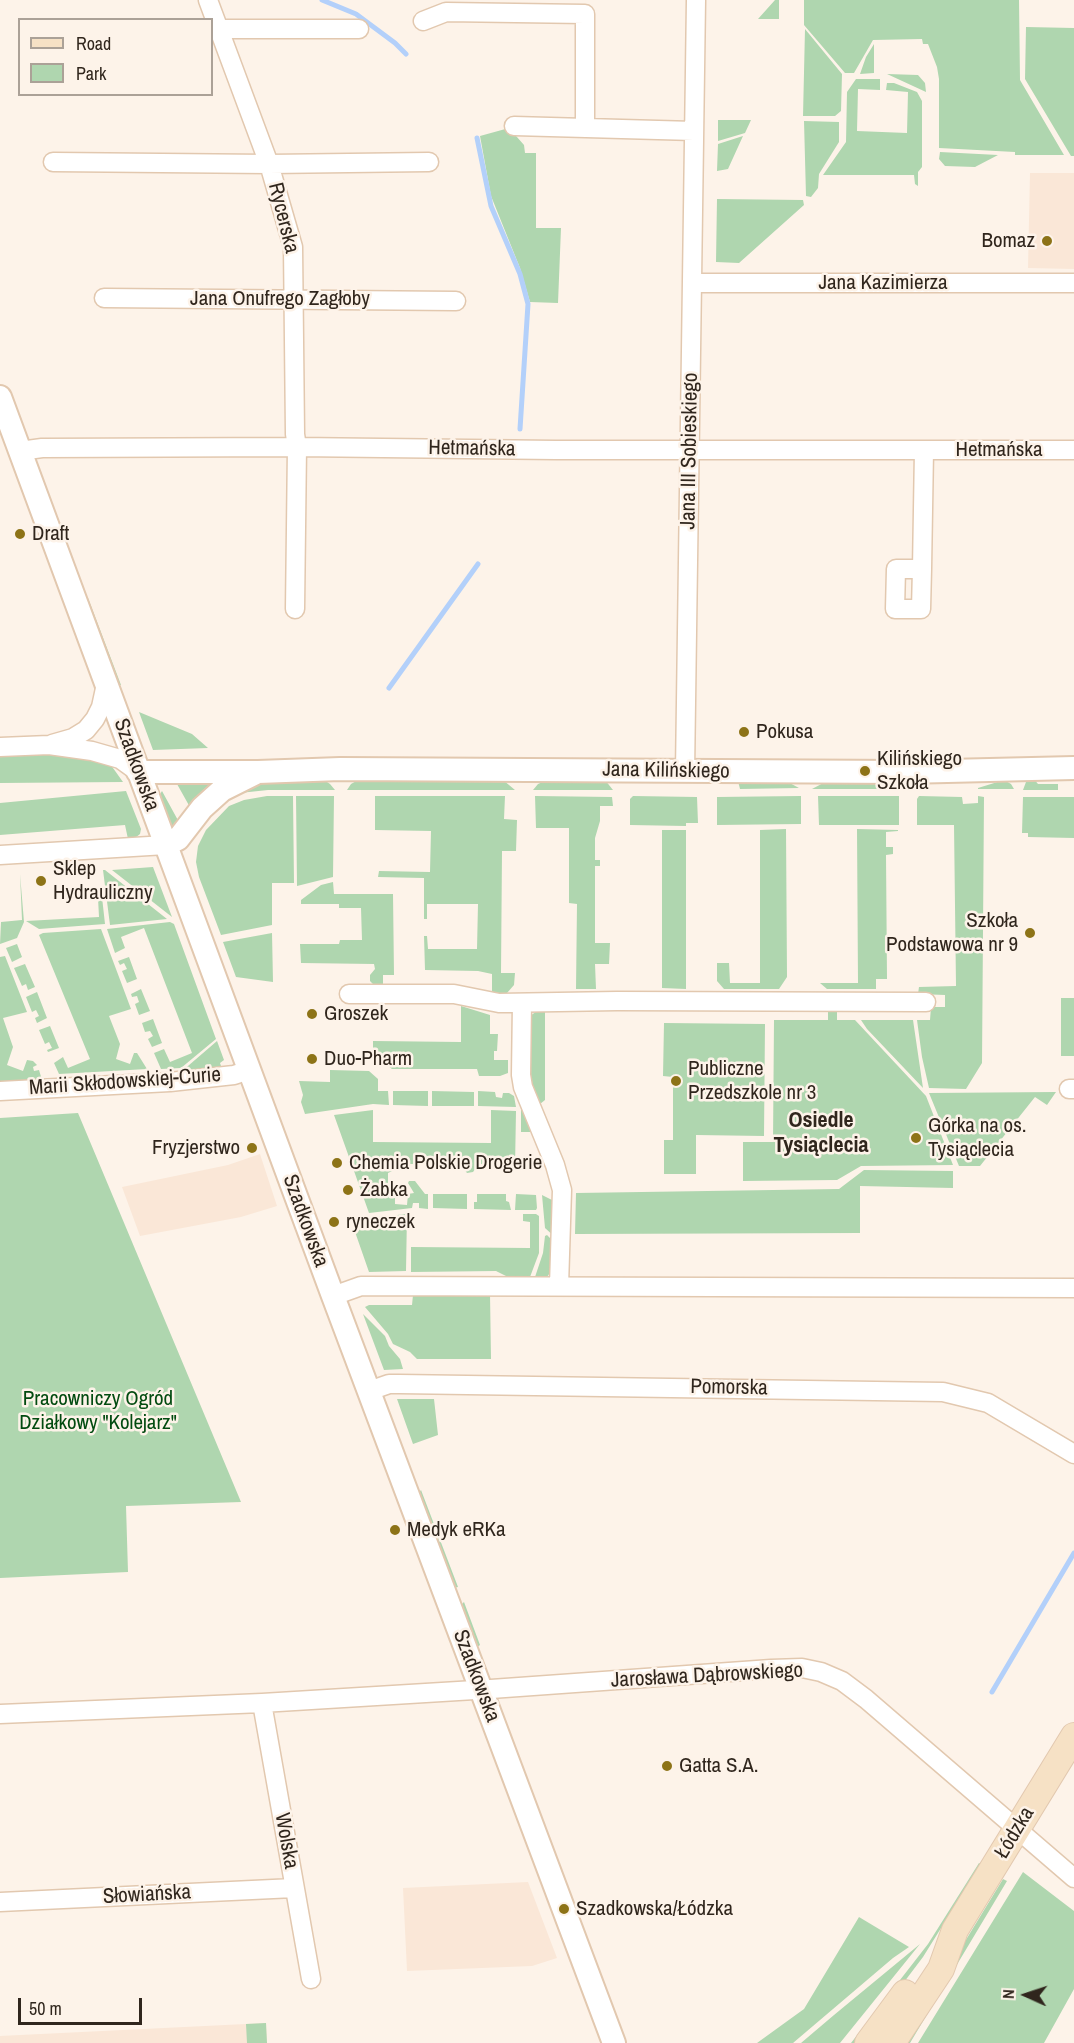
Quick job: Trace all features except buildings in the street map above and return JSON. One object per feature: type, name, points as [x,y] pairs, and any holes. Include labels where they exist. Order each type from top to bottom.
[{"type":"main road","name":"Łódzka","points":[[892,2043],[941,1969],[955,1930],[1074,1736]]},
{"type":"main road","name":"Łódzka","points":[[868,2043],[935,1948],[955,1930]]},
{"type":"street","name":"Rycerska","points":[[208,0],[213,18]]},
{"type":"street","name":"Jana III Sobieskiego","points":[[685,772],[696,0]]},
{"type":"street","points":[[423,21],[446,12],[585,14],[585,128]]},
{"type":"street","name":"Rycerska","points":[[216,29],[269,164],[293,247],[297,447],[295,609]]},
{"type":"street","points":[[216,29],[359,29]]},
{"type":"street","points":[[514,126],[694,131]]},
{"type":"street","points":[[53,162],[269,164],[429,162]]},
{"type":"street","name":"Jana Kazimierza","points":[[692,283],[1074,283]]},
{"type":"street","name":"Jana Onufrego Zagłoby","points":[[104,298],[456,301]]},
{"type":"street","name":"Szadkowska","points":[[0,397],[333,1296],[614,2043]]},
{"type":"street","name":"Hetmańska","points":[[20,451],[53,448],[297,447],[1074,450]]},
{"type":"street","points":[[922,569],[924,450]]},
{"type":"street","points":[[49,745],[73,738],[86,730],[95,719],[101,706],[106,684]]},
{"type":"street","points":[[0,747],[49,745],[110,755],[138,772]]},
{"type":"street","name":"Jana Kilińskiego","points":[[138,772],[258,772],[334,769],[685,772],[955,771],[1074,768]]},
{"type":"street","name":"Jana Kilińskiego","points":[[166,846],[178,839],[202,808],[222,790],[258,772]]},
{"type":"street","points":[[0,855],[166,846]]},
{"type":"street","points":[[349,994],[454,994],[499,1003],[617,1000],[926,1002]]},
{"type":"street","points":[[522,1003],[521,1075],[523,1087],[555,1165],[562,1190],[559,1286]]},
{"type":"street","name":"Marii Skłodowskiej-Curie","points":[[0,1091],[170,1082],[234,1075],[249,1070]]},
{"type":"street","points":[[333,1296],[361,1287],[1074,1288]]},
{"type":"street","name":"Pomorska","points":[[369,1391],[389,1384],[399,1384],[943,1392],[988,1403],[1074,1454]]},
{"type":"street","name":"Jarosława Dąbrowskiego","points":[[482,1690],[771,1669],[802,1668],[821,1671],[842,1681],[866,1699],[1074,1878]]},
{"type":"street","points":[[0,1714],[262,1703],[482,1690]]},
{"type":"street","name":"Wolska","points":[[262,1703],[311,1979]]},
{"type":"street","name":"Słowiańska","points":[[0,1902],[294,1888]]},
{"type":"shaded area","points":[[1030,173],[1074,173],[1074,269],[1028,268]]},
{"type":"shaded area","points":[[260,1154],[277,1206],[241,1217],[140,1236],[122,1187],[228,1165]]},
{"type":"shaded area","points":[[528,1882],[557,1958],[532,1966],[407,1971],[403,1888]]},
{"type":"shaded area","points":[[266,2023],[267,2043],[0,2043],[0,2036]]},
{"type":"green space","points":[[775,0],[779,0],[779,19],[758,19]]},
{"type":"green space","points":[[804,0],[1019,0],[1020,80],[1064,155],[1015,155],[1015,152],[939,148],[939,79],[928,44],[923,44],[922,39],[873,40],[854,73],[845,73],[804,25]]},
{"type":"green space","points":[[1026,27],[1074,28],[1074,156],[1071,156],[1025,79]]},
{"type":"green space","points":[[805,29],[842,74],[841,111],[835,116],[803,116]]},
{"type":"green space","points":[[874,44],[874,73],[860,74],[866,57]]},
{"type":"green space","points":[[887,74],[918,75],[925,83],[926,92]]},
{"type":"green space","points":[[856,79],[880,79],[880,90],[858,89],[857,131],[907,133],[908,92],[886,90],[887,83],[894,83],[917,92],[922,101],[922,167],[918,172],[918,186],[915,184],[914,175],[823,175],[846,142],[847,92]]},
{"type":"green space","points":[[718,120],[751,120],[745,133],[718,141]]},
{"type":"green space","points":[[804,121],[839,122],[839,142],[819,174],[818,188],[811,197],[806,196]]},
{"type":"green space","points":[[509,128],[524,145],[525,153],[536,153],[536,228],[561,228],[558,303],[530,302],[520,268],[491,196],[480,136]]},
{"type":"green space","points":[[743,136],[728,169],[717,171],[718,144]]},
{"type":"green space","points":[[940,152],[998,155],[975,167],[945,166],[939,159]]},
{"type":"green space","points":[[717,199],[803,200],[804,205],[739,263],[716,262]]},
{"type":"green space","points":[[88,598],[121,685],[117,685],[86,601]]},
{"type":"green space","points":[[139,712],[192,734],[208,748],[153,750]]},
{"type":"green space","points":[[47,754],[108,761],[123,782],[0,783],[0,755]]},
{"type":"green space","points":[[1033,778],[1038,784],[1058,784],[1058,790],[1023,790],[1026,782]]},
{"type":"green space","points":[[324,780],[335,790],[268,790],[230,794],[262,783]]},
{"type":"green space","points":[[358,780],[503,780],[515,790],[347,790]]},
{"type":"green space","points":[[605,780],[613,790],[533,790],[545,781]]},
{"type":"green space","points":[[1004,780],[1014,789],[978,789],[978,788]]},
{"type":"green space","points":[[738,781],[786,781],[799,788],[740,789]]},
{"type":"green space","points":[[827,781],[884,781],[896,789],[812,789]]},
{"type":"green space","points":[[219,783],[191,809],[177,784]]},
{"type":"green space","points":[[126,791],[141,829],[140,834],[135,838],[128,839],[125,825],[0,835],[0,803]]},
{"type":"green space","points":[[162,791],[180,824],[177,828],[170,829],[159,796]]},
{"type":"green space","points":[[267,796],[293,796],[294,883],[272,883],[272,925],[221,935],[199,877],[196,862],[198,846],[206,830],[229,806],[244,800]]},
{"type":"green space","points":[[296,796],[334,796],[333,877],[297,886]]},
{"type":"green space","points":[[375,796],[505,796],[504,819],[517,820],[516,851],[502,851],[501,973],[515,973],[514,985],[507,993],[492,994],[492,974],[478,971],[425,970],[424,936],[427,936],[428,949],[477,949],[478,904],[427,904],[427,919],[424,919],[424,878],[378,877],[379,871],[430,872],[431,831],[375,830]]},
{"type":"green space","points":[[535,796],[612,797],[613,806],[600,806],[600,821],[595,838],[595,860],[600,860],[600,866],[595,866],[595,943],[610,943],[609,964],[595,964],[596,989],[576,989],[577,904],[569,903],[569,828],[536,828]]},
{"type":"green space","points":[[633,796],[697,797],[698,823],[686,823],[686,826],[630,825],[630,799]]},
{"type":"green space","points":[[801,796],[801,824],[717,825],[717,797]]},
{"type":"green space","points":[[818,796],[899,796],[899,825],[819,825]]},
{"type":"green space","points":[[919,796],[962,797],[963,804],[978,803],[978,796],[984,797],[982,1063],[966,1089],[929,1088],[922,1057],[917,1020],[930,1020],[931,1007],[945,1007],[945,995],[918,994],[919,987],[956,986],[954,825],[917,825]]},
{"type":"green space","points":[[1023,797],[1074,797],[1074,838],[1028,837],[1028,833],[1022,833]]},
{"type":"green space","points":[[786,829],[787,977],[779,989],[724,989],[717,981],[717,963],[729,963],[730,983],[760,983],[760,830]]},
{"type":"green space","points":[[857,829],[898,830],[886,832],[886,847],[893,847],[893,854],[886,855],[887,979],[876,979],[876,989],[827,989],[820,983],[858,983]]},
{"type":"green space","points":[[662,830],[686,830],[686,989],[662,988]]},
{"type":"green space","points":[[153,867],[172,917],[112,870]]},
{"type":"green space","points":[[103,870],[105,870],[167,919],[110,925]]},
{"type":"green space","points":[[20,874],[24,922],[17,938],[0,944],[1,922],[22,920]]},
{"type":"green space","points":[[333,882],[334,894],[393,894],[394,975],[383,975],[381,987],[376,987],[370,981],[370,975],[375,969],[374,964],[301,963],[300,944],[339,944],[340,940],[362,940],[361,908],[339,908],[339,904],[301,904],[301,900],[321,885]]},
{"type":"green space","points":[[102,897],[105,924],[39,929],[26,921],[99,917],[98,898]]},
{"type":"green space","points":[[170,922],[174,924],[216,1039],[181,1068],[161,1069],[154,1053],[164,1049],[170,1062],[192,1053],[144,928],[121,937],[125,948],[115,953],[107,929]]},
{"type":"green space","points":[[101,929],[131,1009],[109,1016],[120,1044],[116,1059],[130,1064],[134,1053],[137,1053],[147,1069],[59,1074],[54,1063],[63,1057],[68,1068],[90,1059],[39,935]]},
{"type":"green space","points":[[272,933],[273,982],[236,977],[223,942]]},
{"type":"green space","points":[[17,944],[22,957],[12,962],[6,948]]},
{"type":"green space","points":[[5,956],[27,1012],[3,1018],[13,1047],[7,1065],[23,1071],[27,1060],[33,1061],[37,1065],[33,1067],[34,1071],[39,1070],[42,1080],[0,1082],[0,957]]},
{"type":"green space","points":[[129,957],[137,979],[127,983],[122,971],[127,969],[124,963],[120,965],[118,961]]},
{"type":"green space","points":[[25,964],[35,987],[28,990],[26,984],[22,986],[14,968]]},
{"type":"green space","points":[[141,989],[150,1011],[139,1015],[135,1004],[139,1002],[137,996],[132,997],[131,994]]},
{"type":"green space","points":[[37,992],[47,1018],[37,1023],[35,1018],[39,1016],[36,1010],[32,1012],[26,997]]},
{"type":"green space","points":[[1061,998],[1074,998],[1074,1056],[1061,1056]]},
{"type":"green space","points":[[461,1006],[490,1015],[490,1034],[498,1034],[494,1060],[508,1060],[508,1073],[500,1076],[479,1076],[477,1069],[392,1069],[373,1055],[373,1041],[461,1042]]},
{"type":"green space","points":[[540,1009],[545,1011],[545,1100],[540,1104],[535,1101],[528,1069],[530,1016]]},
{"type":"green space","points":[[828,1009],[837,1009],[837,1020],[855,1020],[926,1096],[953,1165],[861,1166],[837,1180],[743,1181],[743,1142],[773,1142],[774,1020],[828,1020]]},
{"type":"green space","points":[[153,1019],[162,1043],[152,1047],[148,1039],[153,1036],[150,1031],[145,1032],[142,1023]]},
{"type":"green space","points":[[861,1020],[913,1020],[923,1088],[867,1029]]},
{"type":"green space","points":[[664,1023],[765,1024],[764,1136],[696,1135],[696,1174],[664,1174],[664,1140],[673,1140],[673,1077],[663,1076]]},
{"type":"green space","points":[[50,1026],[59,1048],[48,1052],[47,1050],[52,1048],[49,1042],[45,1044],[39,1030]]},
{"type":"green space","points":[[217,1041],[224,1060],[220,1063],[222,1069],[181,1072]]},
{"type":"green space","points":[[330,1070],[369,1071],[378,1079],[378,1091],[388,1091],[389,1105],[373,1104],[305,1114],[299,1081],[330,1082]]},
{"type":"green space","points":[[393,1091],[428,1091],[428,1106],[393,1105]]},
{"type":"green space","points":[[432,1091],[474,1092],[474,1106],[432,1106]]},
{"type":"green space","points":[[478,1091],[495,1092],[496,1097],[502,1098],[503,1093],[509,1093],[514,1096],[516,1107],[478,1106]]},
{"type":"green space","points":[[1056,1092],[1047,1105],[1035,1097],[980,1166],[959,1166],[929,1093]]},
{"type":"green space","points":[[521,1102],[532,1130],[531,1132],[521,1132]]},
{"type":"green space","points":[[373,1110],[373,1142],[491,1143],[491,1110],[516,1111],[515,1167],[510,1164],[479,1164],[473,1172],[467,1173],[460,1164],[407,1164],[388,1173],[388,1193],[395,1194],[395,1204],[407,1205],[408,1194],[414,1193],[408,1183],[415,1181],[425,1194],[428,1194],[428,1209],[419,1208],[419,1203],[413,1203],[412,1208],[369,1213],[334,1115]]},
{"type":"green space","name":"Pracowniczy Ogród Działkowy \"Kolejarz\"","points":[[78,1113],[241,1502],[126,1506],[128,1572],[0,1578],[0,1118]]},
{"type":"green space","points":[[864,1170],[953,1171],[953,1188],[860,1186],[860,1233],[575,1234],[576,1193],[839,1189]]},
{"type":"green space","points":[[433,1194],[467,1194],[467,1209],[433,1208]]},
{"type":"green space","points":[[477,1194],[506,1194],[506,1201],[509,1202],[511,1210],[474,1209]]},
{"type":"green space","points":[[516,1194],[536,1195],[536,1210],[515,1210]]},
{"type":"green space","points":[[542,1195],[554,1201],[556,1238],[545,1228]]},
{"type":"green space","points":[[407,1214],[406,1271],[369,1272],[354,1229],[357,1219]]},
{"type":"green space","points":[[523,1214],[539,1216],[539,1253],[530,1277],[508,1277],[496,1271],[411,1272],[411,1247],[530,1248],[530,1222],[523,1221]]},
{"type":"green space","points":[[547,1235],[556,1244],[552,1270],[547,1277],[535,1277],[543,1253],[545,1236]]},
{"type":"green space","points":[[490,1294],[491,1359],[417,1359],[410,1352],[393,1344],[388,1334],[365,1307],[369,1305],[412,1305],[413,1295]]},
{"type":"green space","points":[[363,1314],[385,1336],[389,1346],[400,1359],[403,1369],[384,1370]]},
{"type":"green space","points":[[397,1399],[434,1399],[438,1435],[413,1444]]},
{"type":"green space","points":[[421,1490],[458,1587],[453,1588],[418,1494]]},
{"type":"green space","points":[[464,1602],[480,1645],[476,1648],[460,1606]]},
{"type":"green space","points":[[979,1863],[981,1864],[923,1957],[858,2043],[851,2043],[928,1944]]},
{"type":"green space","points":[[1023,1872],[1074,1911],[1074,1989],[1044,2043],[918,2043]]},
{"type":"green space","points":[[1003,1879],[1007,1881],[910,2043],[903,2043]]},
{"type":"green space","points":[[859,1917],[909,1947],[793,2043],[757,2043],[804,2009]]},
{"type":"green space","points":[[920,1944],[840,2043],[801,2043],[834,2015]]},
{"type":"green space","points":[[266,2023],[267,2043],[247,2043],[246,2024]]},
{"type":"waterway","points":[[322,0],[356,14],[406,54]]},
{"type":"waterway","points":[[477,138],[491,206],[520,274],[528,304],[520,429]]},
{"type":"waterway","points":[[389,688],[478,564]]},
{"type":"waterway","points":[[992,1692],[1074,1553]]},
{"type":"place","name":"Bomaz","points":[[1047,241]]},
{"type":"place","name":"Draft","points":[[20,534]]},
{"type":"place","name":"Pokusa","points":[[744,732]]},
{"type":"place","name":"Kilińskiego Szkoła","points":[[865,771]]},
{"type":"place","name":"Sklep Hydrauliczny","points":[[41,881]]},
{"type":"place","name":"Szkoła Podstawowa nr 9","points":[[1030,933]]},
{"type":"place","name":"Groszek","points":[[312,1014]]},
{"type":"place","name":"Duo-Pharm","points":[[312,1059]]},
{"type":"place","name":"Publiczne Przedszkole nr 3","points":[[676,1081]]},
{"type":"place","name":"Górka na os. Tysiąclecia","points":[[916,1138]]},
{"type":"place","name":"Fryzjerstwo","points":[[252,1148]]},
{"type":"place","name":"Chemia Polskie Drogerie","points":[[337,1163]]},
{"type":"place","name":"Żabka","points":[[348,1190]]},
{"type":"place","name":"ryneczek","points":[[334,1222]]},
{"type":"place","name":"Medyk eRKa","points":[[395,1530]]},
{"type":"place","name":"Gatta S.A.","points":[[667,1766]]},
{"type":"place","name":"Szadkowska/Łódzka","points":[[564,1909]]},
{"type":"district","name":"Osiedle Tysiąclecia","points":[[821,1134]]}]
